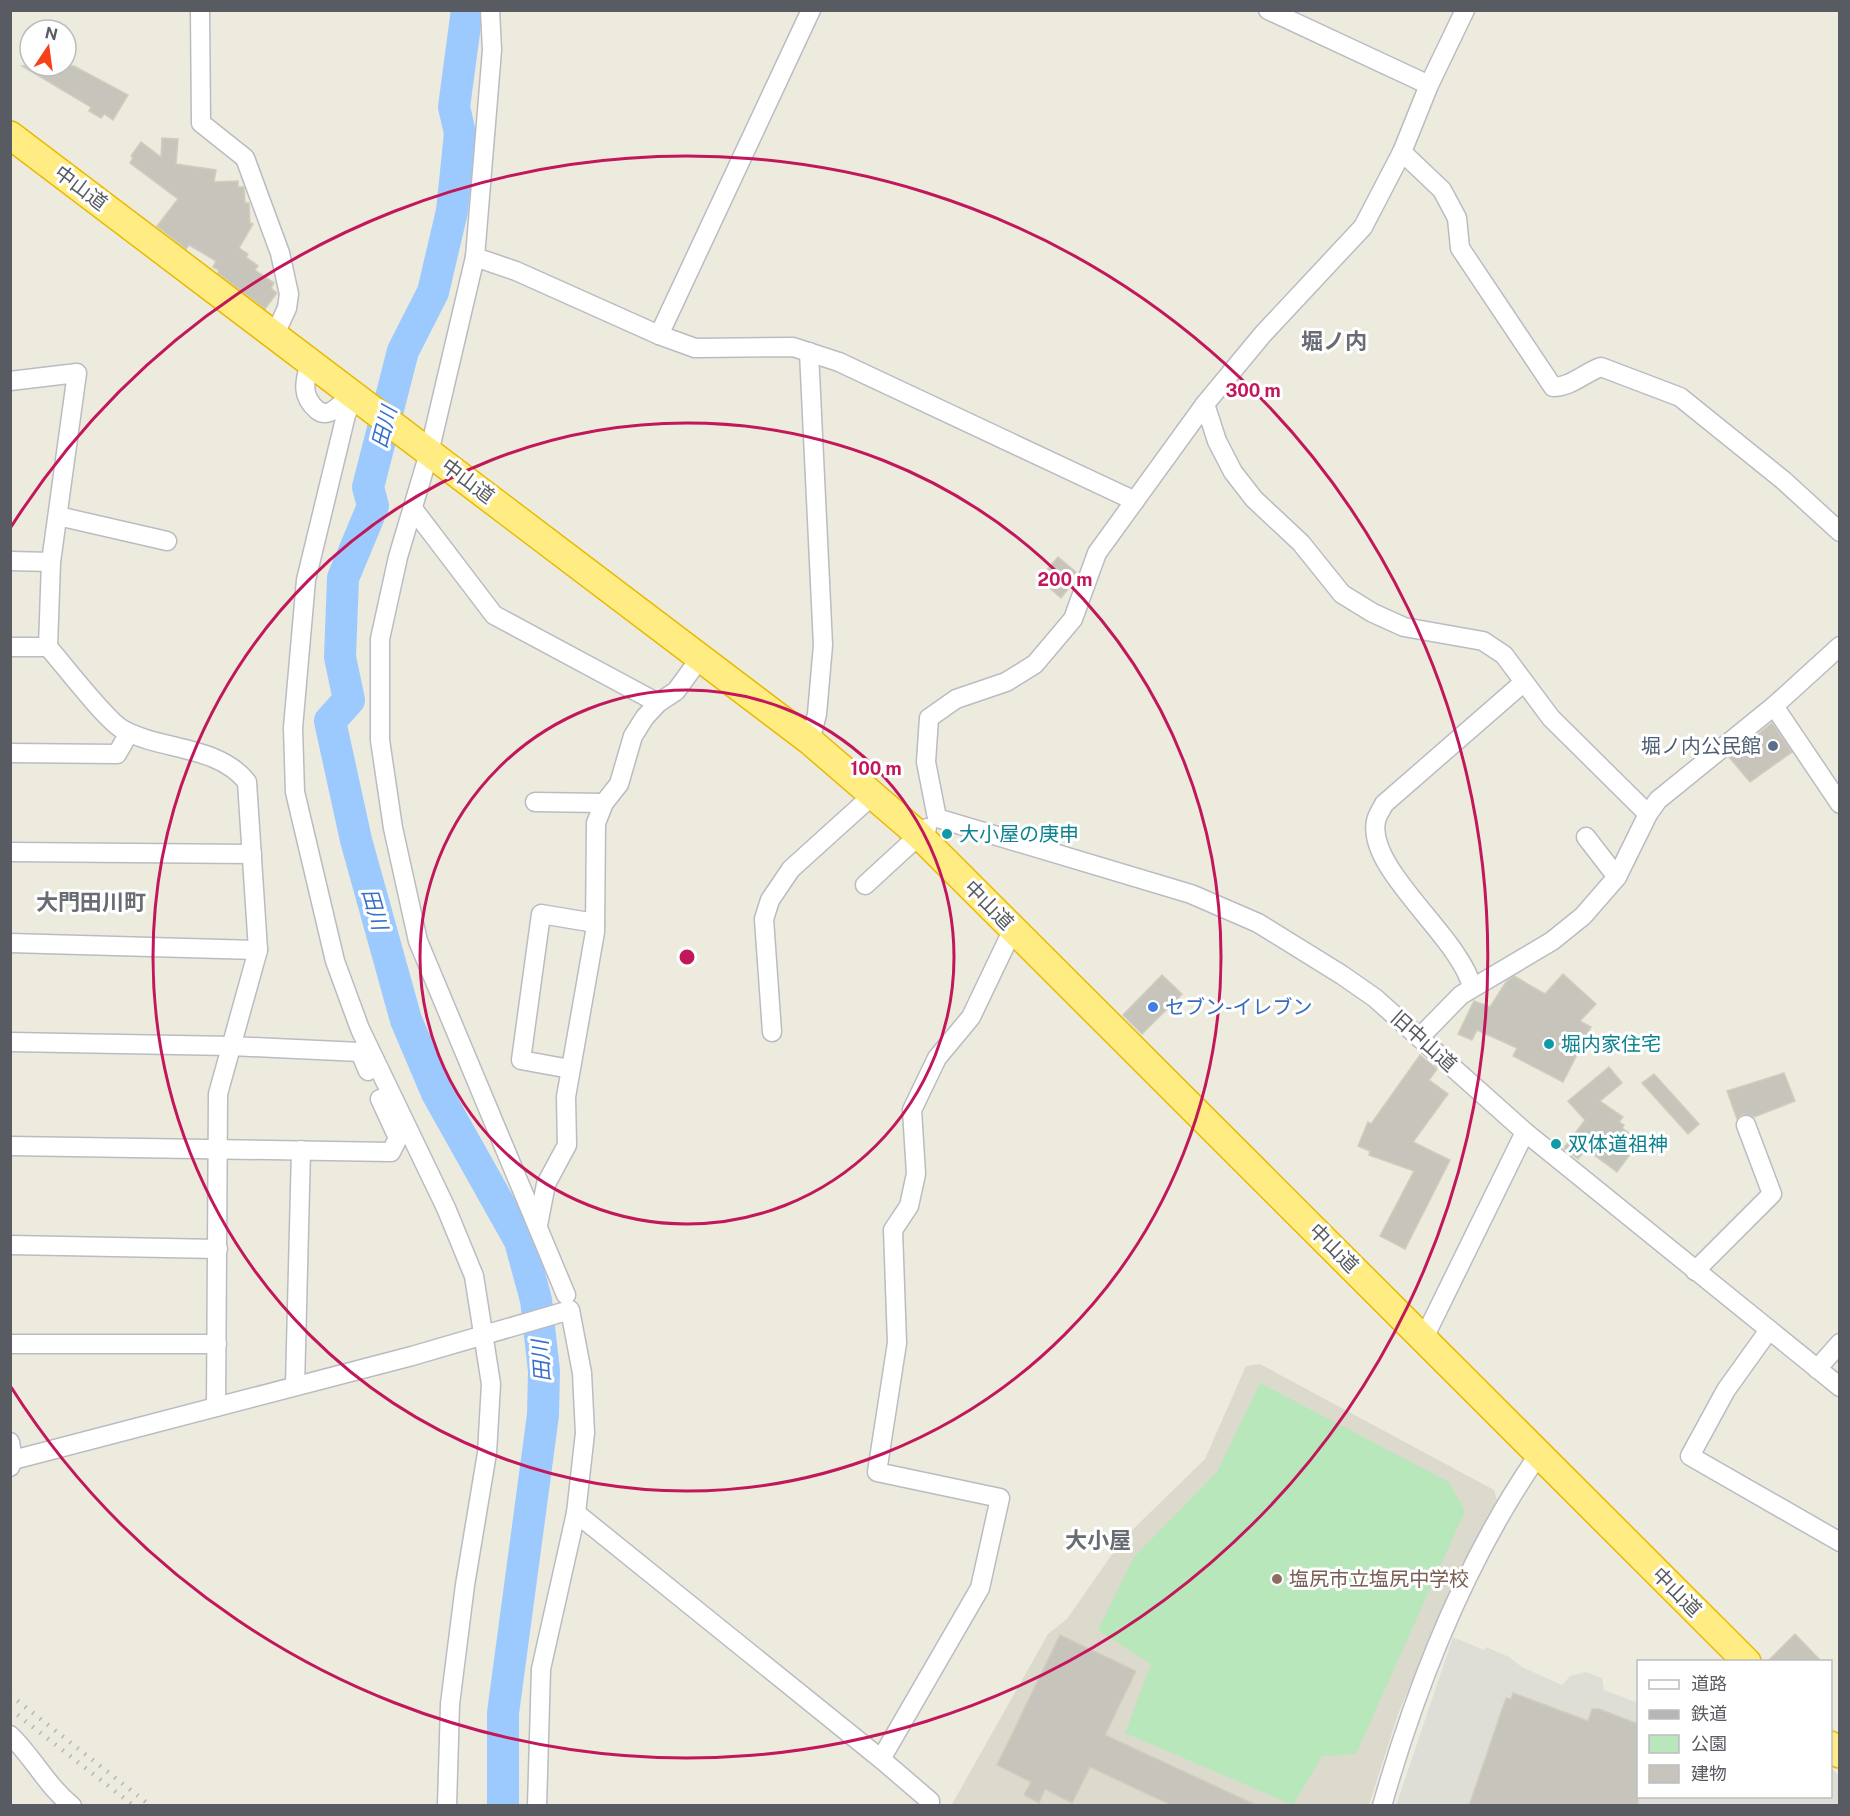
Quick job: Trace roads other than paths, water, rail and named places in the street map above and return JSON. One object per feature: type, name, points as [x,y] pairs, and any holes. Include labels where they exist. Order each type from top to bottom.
[{"type":"highway","name":"中山道","points":[[10,135],[701,657],[810,741],[874,794],[928,827],[1013,929],[1745,1660]]},
{"type":"street","points":[[200,10],[201,123],[245,158],[280,253],[289,294],[287,308],[275,334]]},
{"type":"street","points":[[490,10],[492,50],[475,257],[426,450],[414,510],[398,557],[380,639],[380,740],[393,828],[418,940],[538,1225],[566,1305],[582,1373],[585,1433],[576,1513],[541,1669],[537,1806]]},
{"type":"street","points":[[659,335],[810,10]]},
{"type":"street","points":[[1268,10],[1429,85]]},
{"type":"street","points":[[865,885],[928,827],[926,762],[929,718],[956,699],[1006,682],[1035,664],[1073,619],[1097,553],[1205,404],[1263,334],[1363,227],[1402,152],[1429,85],[1466,10]]},
{"type":"street","points":[[1402,152],[1442,190],[1457,219],[1460,248],[1553,387],[1565,387],[1586,373],[1601,367],[1680,397],[1783,480],[1839,532]]},
{"type":"street","points":[[475,257],[516,271],[659,335],[695,348],[793,347],[839,362],[1135,501]]},
{"type":"street","points":[[809,352],[824,645],[817,714],[810,741]]},
{"type":"street","points":[[10,381],[77,373],[51,562],[48,647],[119,727],[142,740],[220,760],[237,769],[247,782],[258,950],[218,1094],[216,1407]]},
{"type":"street","points":[[355,396],[346,415],[306,580],[293,728],[295,792],[335,961],[360,1029],[446,1208],[474,1276],[484,1333],[491,1384],[491,1404],[487,1453],[465,1585],[450,1704],[447,1806]]},
{"type":"street","points":[[1205,404],[1217,441],[1233,472],[1254,499],[1301,543],[1342,594],[1372,613],[1404,627],[1482,641],[1504,655],[1551,718],[1648,814]]},
{"type":"street","points":[[414,510],[494,615],[658,703]]},
{"type":"street","points":[[58,516],[167,542]]},
{"type":"street","points":[[10,561],[51,562]]},
{"type":"street","points":[[1420,1037],[1461,995],[1552,941],[1583,916],[1617,877],[1648,814],[1658,800],[1774,706],[1839,646]]},
{"type":"street","points":[[10,647],[48,647]]},
{"type":"street","points":[[538,1225],[546,1184],[567,1145],[566,1097],[596,923],[596,823],[604,803],[619,784],[633,736],[658,703],[676,691],[701,657]]},
{"type":"street","points":[[1472,987],[1468,973],[1442,934],[1392,870],[1380,847],[1375,831],[1376,819],[1384,804],[1524,682]]},
{"type":"street","points":[[1774,706],[1839,804]]},
{"type":"street","points":[[10,753],[117,754],[129,733]]},
{"type":"street","points":[[772,1032],[764,919],[770,900],[791,869],[874,794]]},
{"type":"street","points":[[535,802],[604,803]]},
{"type":"street","name":"旧中山道","points":[[928,827],[1139,877],[1231,910],[1342,975],[1375,998],[1525,1132],[1839,1388]]},
{"type":"street","points":[[1586,837],[1617,877]]},
{"type":"street","points":[[10,852],[252,854]]},
{"type":"street","points":[[570,1069],[521,1060],[541,914],[596,923]]},
{"type":"street","points":[[881,1759],[981,1588],[1000,1498],[877,1472],[897,1343],[893,1230],[909,1206],[916,1174],[912,1110],[937,1058],[971,1017],[1013,929]]},
{"type":"street","points":[[10,943],[258,950]]},
{"type":"street","points":[[10,1042],[231,1046],[360,1052],[398,1138],[391,1152],[10,1146]]},
{"type":"street","points":[[1695,1271],[1772,1194],[1746,1125]]},
{"type":"street","points":[[1424,1338],[1525,1132]]},
{"type":"street","points":[[295,1386],[301,1149]]},
{"type":"street","points":[[10,1245],[218,1249]]},
{"type":"street","points":[[11,1456],[216,1407],[412,1356],[566,1305]]},
{"type":"street","points":[[1769,1330],[1726,1390],[1690,1456],[1839,1542]]},
{"type":"street","points":[[1817,1369],[1839,1343]]},
{"type":"street","points":[[10,1344],[217,1344]]},
{"type":"street","points":[[1382,1806],[1431,1661],[1463,1589],[1507,1501],[1539,1454]]},
{"type":"street","points":[[576,1513],[881,1759],[930,1801],[930,1806]]},
{"type":"street","points":[[10,1736],[28,1753],[48,1782],[72,1806]]},
{"type":"waterway","name":"田川","points":[[467,10],[454,107],[460,133],[452,211],[433,292],[403,351],[368,487],[373,506],[343,578],[340,657],[349,700],[330,721],[356,840],[406,1020],[437,1093],[520,1241],[536,1300],[544,1371],[543,1415],[503,1713],[503,1806]]},
{"type":"railway","points":[[10,1695],[151,1806]]},
{"type":"railway","points":[[10,1709],[134,1806]]},
{"type":"place","name":"堀ノ内公民館","points":[[1773,746]]},
{"type":"place","name":"大小屋の庚申","points":[[947,834]]},
{"type":"place","name":"セブン-イレブン","points":[[1153,1007]]},
{"type":"place","name":"堀内家住宅","points":[[1549,1044]]},
{"type":"place","name":"双体道祖神","points":[[1556,1144]]},
{"type":"place","name":"塩尻市立塩尻中学校","points":[[1277,1579]]},
{"type":"district","name":"堀ノ内","points":[[1334,341]]},
{"type":"district","name":"大門田川町","points":[[91,902]]},
{"type":"district","name":"大小屋","points":[[1098,1540]]}]
